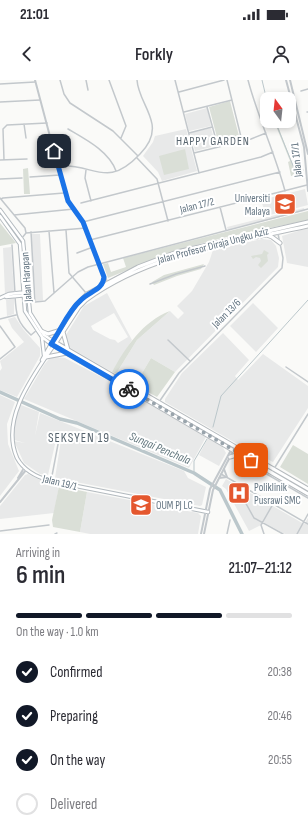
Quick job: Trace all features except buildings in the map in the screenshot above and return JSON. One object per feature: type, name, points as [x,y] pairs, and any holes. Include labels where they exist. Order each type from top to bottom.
[{"type":"main road","name":"Jalan Harapan","points":[[0,210],[22,238],[28,309],[41,331],[54,343]]},
{"type":"main road","name":"Jalan Harapan","points":[[0,217],[20,244],[25,311],[42,337],[54,343]]},
{"type":"main road","name":"Jalan Profesor Diraja Ungku Aziz","points":[[62,331],[75,306],[87,294],[139,270],[168,259],[266,235],[308,222]]},
{"type":"main road","name":"Jalan Profesor Diraja Ungku Aziz","points":[[54,343],[79,307],[90,297],[108,283],[160,257],[277,231],[308,226]]},
{"type":"main road","points":[[266,235],[272,237],[280,243]]},
{"type":"main road","points":[[0,298],[27,293]]},
{"type":"main road","points":[[41,331],[48,334],[62,331],[68,351],[226,446],[308,489]]},
{"type":"main road","points":[[42,337],[45,356]]},
{"type":"main road","points":[[25,469],[15,454],[11,439],[10,421],[17,404],[54,343],[245,452],[308,494]]},
{"type":"main road","points":[[45,356],[68,351]]},
{"type":"main road","points":[[226,441],[233,449],[245,452]]},
{"type":"main road","points":[[226,446],[230,455],[242,454]]},
{"type":"main road","name":"Jalan 19/1","points":[[25,469],[51,481],[206,512]]},
{"type":"street","points":[[60,80],[64,94],[70,103],[113,131],[152,172],[159,184],[168,220]]},
{"type":"street","points":[[86,80],[88,90]]},
{"type":"street","points":[[109,80],[126,126],[124,134],[120,138]]},
{"type":"street","points":[[58,166],[104,174],[116,172],[137,157],[151,139],[152,127],[137,80]]},
{"type":"street","points":[[175,80],[199,173]]},
{"type":"street","points":[[178,92],[224,80]]},
{"type":"street","points":[[227,80],[242,141]]},
{"type":"street","points":[[248,80],[256,109],[273,152],[285,191]]},
{"type":"street","name":"Jalan 17/1","points":[[286,80],[305,140],[308,191]]},
{"type":"street","name":"Jalan 17/1","points":[[290,80],[308,154]]},
{"type":"street","points":[[0,84],[35,81],[65,193],[68,201],[75,209],[86,228],[98,264],[108,283]]},
{"type":"street","points":[[301,91],[308,89]]},
{"type":"street","points":[[0,102],[40,100]]},
{"type":"street","points":[[184,112],[232,100]]},
{"type":"street","points":[[207,106],[218,147]]},
{"type":"street","points":[[4,160],[4,126],[47,123]]},
{"type":"street","points":[[24,124],[26,138]]},
{"type":"street","points":[[189,133],[213,127]]},
{"type":"street","points":[[68,129],[102,152],[113,164],[116,172]]},
{"type":"street","points":[[194,153],[242,141],[266,133]]},
{"type":"street","points":[[81,203],[261,157],[273,152]]},
{"type":"street","points":[[0,160],[27,159]]},
{"type":"street","points":[[86,170],[85,178],[91,201]]},
{"type":"street","points":[[83,222],[280,172]]},
{"type":"street","points":[[30,177],[60,175]]},
{"type":"street","points":[[0,179],[22,178]]},
{"type":"street","name":"Jalan 17/2","points":[[90,240],[307,185]]},
{"type":"street","points":[[26,233],[14,215],[0,199],[65,193]]},
{"type":"street","points":[[220,207],[226,230]]},
{"type":"street","points":[[14,215],[75,209]]},
{"type":"street","points":[[31,232],[34,302],[45,301],[82,269],[308,209]]},
{"type":"street","points":[[22,238],[26,233],[31,232],[86,228]]},
{"type":"street","points":[[66,230],[68,271],[71,278],[87,294]]},
{"type":"street","points":[[49,231],[54,293]]},
{"type":"street","name":"Jalan 13/6","points":[[159,402],[173,380],[190,361],[282,268],[284,261],[277,231]]},
{"type":"street","points":[[12,245],[16,315],[22,326],[31,336],[37,330]]},
{"type":"street","points":[[77,253],[93,247]]},
{"type":"street","points":[[150,284],[176,274],[205,266]]},
{"type":"street","points":[[103,287],[104,277]]},
{"type":"street","points":[[0,319],[16,315]]},
{"type":"street","points":[[0,326],[15,347],[0,359]]},
{"type":"street","points":[[0,335],[4,333]]},
{"type":"street","points":[[168,340],[190,361]]},
{"type":"street","points":[[286,367],[308,382]]},
{"type":"street","points":[[273,470],[308,416]]},
{"type":"street","points":[[51,481],[59,439]]},
{"type":"street","points":[[201,534],[215,481],[224,469],[233,449]]},
{"type":"street","points":[[218,477],[220,469],[230,455]]},
{"type":"street","points":[[0,502],[25,469]]},
{"type":"street","points":[[220,469],[221,474]]},
{"type":"street","points":[[224,469],[227,477]]},
{"type":"street","points":[[258,469],[308,498]]},
{"type":"street","points":[[221,474],[308,524]]},
{"type":"street","points":[[218,477],[227,477]]},
{"type":"street","points":[[242,486],[239,491],[257,521],[282,534]]},
{"type":"street","points":[[264,534],[261,529],[273,504]]},
{"type":"street","points":[[204,534],[206,512]]},
{"type":"street","points":[[297,534],[308,514]]},
{"type":"street","points":[[227,534],[230,520]]},
{"type":"street","points":[[0,531],[49,525]]},
{"type":"shaded area","points":[[230,101],[240,140],[219,145],[209,107]]},
{"type":"shaded area","points":[[207,108],[211,126],[189,131],[185,114]]},
{"type":"shaded area","points":[[211,128],[216,146],[195,151],[190,133]]},
{"type":"shaded area","points":[[277,128],[279,128],[293,165],[302,163],[303,174],[291,176],[288,162],[290,161]]},
{"type":"shaded area","points":[[186,129],[197,171],[162,181],[158,172],[143,156],[153,142],[155,136]]},
{"type":"shaded area","points":[[185,149],[189,169],[164,175],[159,156]]},
{"type":"shaded area","points":[[28,168],[30,194],[24,194],[23,169]]},
{"type":"shaded area","name":"Universiti Malaya","points":[[305,189],[308,205],[266,216],[261,200]]},
{"type":"shaded area","points":[[304,208],[305,211],[228,230],[227,227]]},
{"type":"shaded area","points":[[308,211],[308,220],[222,238],[174,251],[108,278],[103,264],[108,263],[111,272],[126,267],[123,258]]},
{"type":"shaded area","points":[[0,223],[16,243],[0,246]]},
{"type":"shaded area","points":[[308,228],[308,267],[287,263],[282,236]]},
{"type":"shaded area","points":[[31,234],[40,234],[43,300],[36,301]]},
{"type":"shaded area","points":[[262,239],[271,240],[276,246],[279,258],[278,267],[175,372],[151,358],[135,385],[116,374],[137,340],[170,311],[178,319],[184,313],[177,306],[192,291],[209,262],[213,250]]},
{"type":"shaded area","points":[[11,247],[14,292],[5,294],[3,248]]},
{"type":"shaded area","points":[[264,250],[269,253],[267,255],[268,261],[261,268],[258,265],[261,261],[260,258],[256,257],[253,259],[251,256],[262,254]]},
{"type":"shaded area","points":[[204,264],[201,269],[154,285],[152,282],[164,275]]},
{"type":"shaded area","points":[[107,293],[132,340],[112,372],[69,347],[66,335],[84,306]],"holes":[[[114,313],[128,337],[118,343],[115,340],[93,330],[91,326]]]},
{"type":"shaded area","points":[[14,298],[14,314],[7,316],[6,300]]},
{"type":"shaded area","points":[[253,303],[278,328],[256,352],[230,326]]},
{"type":"shaded area","points":[[170,311],[137,340],[116,374],[112,372],[129,345],[143,328],[151,321]]},
{"type":"shaded area","points":[[15,317],[23,329],[40,348],[40,356],[17,397],[0,390],[0,371],[2,368],[0,361],[24,342],[12,328],[8,319]]},
{"type":"shaded area","points":[[223,333],[249,360],[235,376],[238,380],[263,354],[308,386],[308,408],[273,462],[232,441],[165,402],[165,399],[182,373]]},
{"type":"shaded area","points":[[55,357],[65,358],[109,381],[206,437],[189,468],[24,399],[44,365],[49,359]]},
{"type":"shaded area","points":[[151,358],[175,372],[157,397],[135,385]]},
{"type":"shaded area","points":[[0,395],[15,402],[7,424],[8,444],[19,471],[0,496]]},
{"type":"shaded area","points":[[21,405],[39,412],[35,436],[40,413],[184,471],[188,478],[206,487],[202,505],[200,506],[55,478],[61,440],[56,440],[48,475],[40,474],[24,463],[14,441],[25,443],[14,440],[14,420]]},
{"type":"shaded area","points":[[208,438],[222,446],[226,453],[219,466],[199,455]]},
{"type":"shaded area","points":[[293,445],[308,454],[308,484],[280,467]]},
{"type":"shaded area","points":[[28,474],[44,482],[59,486],[54,513],[0,519],[0,506],[25,475]]},
{"type":"shaded area","points":[[226,479],[304,524],[308,518],[308,534],[285,534],[265,523],[249,531],[226,489],[222,486]]},
{"type":"shaded area","points":[[59,486],[87,492],[80,532],[53,527],[52,520]]},
{"type":"shaded area","points":[[87,492],[198,513],[201,516],[198,534],[90,534],[80,532]]},
{"type":"waterway","points":[[262,80],[265,92]]},
{"type":"waterway","points":[[278,128],[294,168],[303,170]]},
{"type":"waterway","points":[[213,427],[221,396],[308,300]]},
{"type":"waterway","name":"Sungai Penchala","points":[[0,392],[60,419],[77,423],[194,473],[220,490],[242,534]]},
{"type":"waterway","points":[[194,473],[194,461],[207,439]]},
{"type":"way so far","points":[[129,389],[251,460]]},
{"type":"place","name":"Universiti Malaya","points":[[285,204]]},
{"type":"place","name":"Poliklinik Pusrawi SMC","points":[[239,493]]},
{"type":"place","name":"OUM PJ LC","points":[[141,505]]},
{"type":"district","name":"HAPPY GARDEN","points":[[213,141]]},
{"type":"district","name":"SEKSYEN 19","points":[[79,437]]},
{"type":"route","points":[[54,151],[68,201],[83,222],[104,277],[104,282],[102,286],[87,294],[77,303],[51,344],[129,389]]}]
